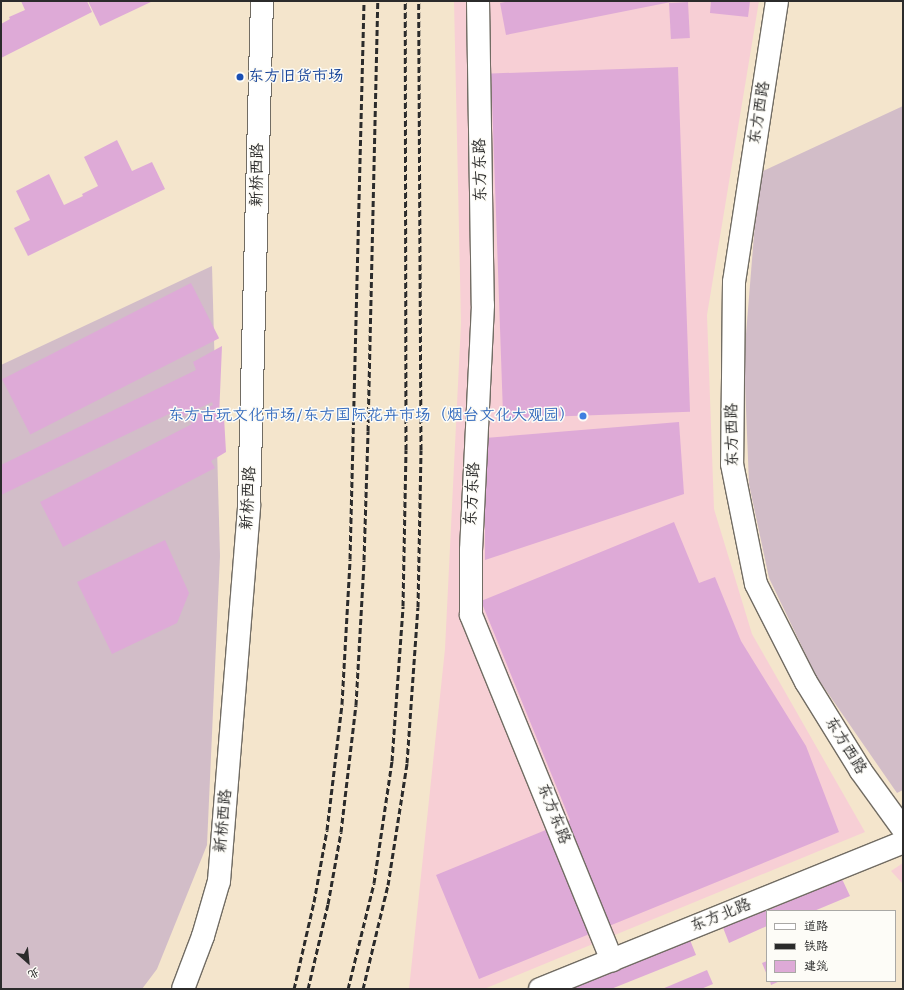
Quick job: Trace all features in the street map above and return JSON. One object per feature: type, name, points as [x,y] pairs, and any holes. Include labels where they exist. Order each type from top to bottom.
[{"type":"street","name":"新桥西路","points":[[183,989],[203,936],[219,881],[249,506],[262,1]]},
{"type":"street","name":"东方东路","points":[[478,1],[483,305],[471,550],[471,615],[612,960]]},
{"type":"street","name":"东方西路","points":[[778,1],[734,282],[732,464],[756,584],[806,682],[860,771],[903,829]]},
{"type":"street","name":"东方北路","points":[[540,989],[903,842]]},
{"type":"shaded area","name":"东方古玩文化市场/东方国际花卉市场（烟台文化大观园）","points":[[454,1],[759,1],[707,315],[714,509],[752,634],[865,832],[484,989],[409,989],[445,649],[461,323]]},
{"type":"shaded area","points":[[903,106],[903,790],[897,793],[816,676],[769,578],[749,484],[744,359],[759,173]]},
{"type":"shaded area","points":[[212,266],[220,556],[207,845],[157,969],[142,989],[1,989],[1,365]]},
{"type":"shaded area","points":[[903,863],[903,884],[891,871]]},
{"type":"building","points":[[21,1],[87,1],[92,12],[1,58],[1,24],[10,19],[9,17],[25,10]]},
{"type":"building","points":[[88,1],[153,1],[100,26]]},
{"type":"building","points":[[510,1],[671,2],[506,35],[500,3]]},
{"type":"building","points":[[711,1],[750,1],[748,17],[710,13]]},
{"type":"building","points":[[688,2],[690,38],[671,39],[669,3]]},
{"type":"building","points":[[678,67],[690,412],[503,418],[491,74]]},
{"type":"building","points":[[117,140],[132,171],[152,162],[165,189],[28,256],[14,228],[30,220],[16,191],[49,174],[64,205],[83,196],[82,194],[98,186],[84,157]]},
{"type":"building","points":[[191,283],[219,338],[30,434],[2,379]]},
{"type":"building","points":[[222,346],[219,417],[224,417],[226,452],[211,461],[215,468],[63,547],[40,502],[192,424],[188,417],[213,405],[212,402],[179,418],[175,411],[1,495],[1,465],[196,370],[193,362]]},
{"type":"building","points":[[679,422],[684,494],[485,560],[485,438]]},
{"type":"building","points":[[674,522],[699,583],[715,577],[741,641],[806,746],[839,832],[479,979],[436,875],[570,820],[481,601]]},
{"type":"building","points":[[165,540],[189,593],[177,623],[112,654],[77,582]]},
{"type":"building","points":[[842,879],[850,896],[816,910],[768,910]]},
{"type":"building","points":[[764,907],[766,911],[766,926],[729,943],[722,925]]},
{"type":"building","points":[[688,935],[696,955],[611,989],[554,989]]},
{"type":"building","points":[[766,961],[766,973],[762,963]]},
{"type":"building","points":[[707,970],[713,984],[701,989],[662,989]]},
{"type":"building","points":[[770,982],[778,982],[771,985]]},
{"type":"railway","points":[[294,989],[314,902],[327,830],[342,704],[350,559],[364,1]]},
{"type":"railway","points":[[308,989],[328,904],[341,832],[356,705],[364,560],[378,1]]},
{"type":"railway","points":[[348,989],[374,883],[392,761],[403,606],[406,450],[405,1]]},
{"type":"railway","points":[[363,989],[388,885],[407,763],[418,607],[421,450],[419,1]]},
{"type":"place","name":"东方旧货市场","points":[[240,77]]},
{"type":"place","name":"东方古玩文化市场/东方国际花卉市场（烟台文化大观园）","points":[[583,416]]}]
